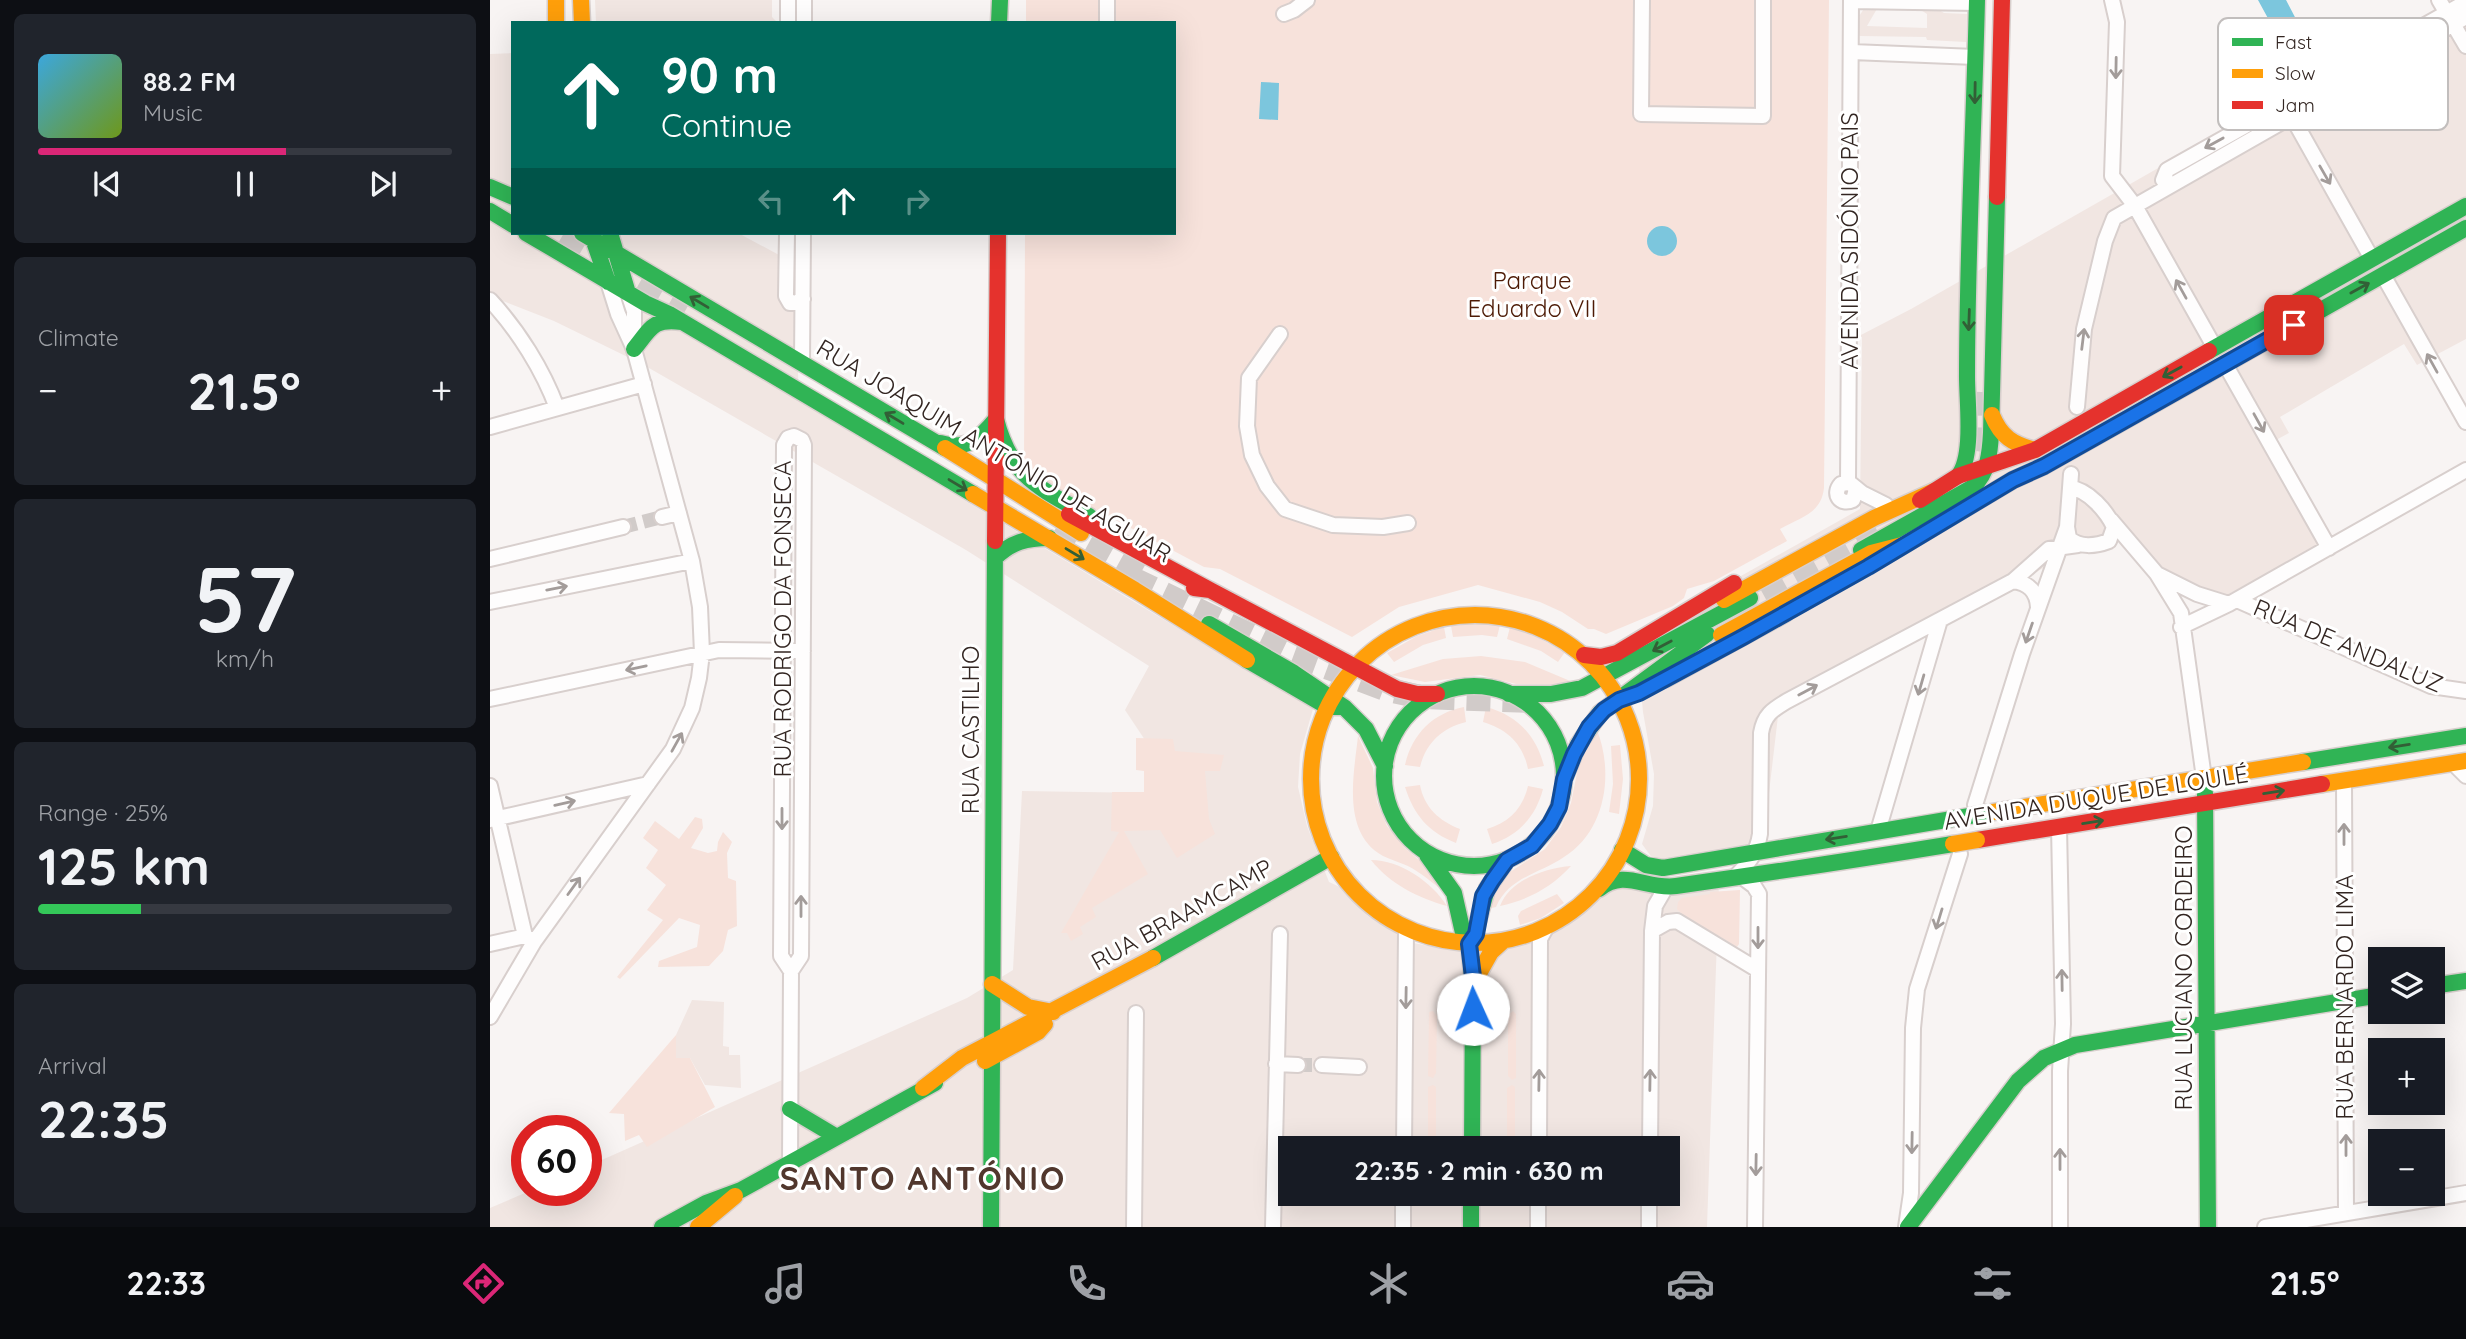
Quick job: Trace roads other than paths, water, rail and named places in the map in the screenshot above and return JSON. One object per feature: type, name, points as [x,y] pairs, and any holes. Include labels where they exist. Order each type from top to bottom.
[{"type":"main road","points":[[555,0],[556,21]]},
{"type":"main road","points":[[581,0],[582,21]]},
{"type":"main road","points":[[999,21],[1000,0]]},
{"type":"main road","points":[[1564,779],[1560,750],[1547,724],[1533,709],[1509,694],[1473,686],[1454,688],[1437,694],[1417,706],[1401,723],[1390,743],[1384,785],[1392,814],[1408,838],[1424,851],[1443,861],[1464,866],[1486,866],[1507,860],[1524,851],[1545,832],[1559,807],[1564,779],[1574,754],[1589,727],[1604,710],[1674,661],[1702,637],[1973,487],[1982,479],[1992,415],[2002,0]]},
{"type":"main road","points":[[1958,476],[1968,454],[1967,366],[1977,1]]},
{"type":"main road","points":[[1981,392],[1987,158],[1990,120],[1999,80]]},
{"type":"main road","points":[[1509,694],[1542,695],[1576,690],[1604,677],[1872,531],[1958,476],[2035,450],[2466,206]]},
{"type":"main road","points":[[490,212],[511,222]]},
{"type":"main road","points":[[1619,700],[1639,693],[1728,645],[2013,480],[2044,466],[2466,228]]},
{"type":"main road","name":"RUA JOAQUIM ANTÓNIO DE AGUIAR","points":[[529,235],[608,282],[683,322],[1049,538],[1201,633],[1335,704],[1366,729],[1385,766]]},
{"type":"main road","points":[[541,235],[578,249],[588,235]]},
{"type":"main road","points":[[588,235],[608,282]]},
{"type":"main road","name":"RUA JOAQUIM ANTÓNIO DE AGUIAR","points":[[588,235],[995,478],[1082,533],[1163,578],[1210,590],[1406,692],[1437,694]]},
{"type":"main road","points":[[611,235],[628,293]]},
{"type":"main road","name":"RUA CASTILHO","points":[[991,1227],[998,235]]},
{"type":"main road","points":[[634,349],[654,323],[667,320],[683,322]]},
{"type":"main road","points":[[1992,415],[2001,435],[2019,446],[2035,450]]},
{"type":"main road","points":[[932,440],[951,448],[964,446],[980,437],[996,419]]},
{"type":"main road","points":[[996,419],[1000,440],[1009,457],[1026,478],[1170,561],[1210,590]]},
{"type":"main road","points":[[1724,600],[1851,530],[1934,491]]},
{"type":"main road","points":[[1021,494],[1054,496]]},
{"type":"main road","points":[[1584,655],[1601,657],[1617,653],[1717,593],[1845,523],[1885,505],[1915,499]]},
{"type":"main road","points":[[1069,514],[1210,590]]},
{"type":"main road","points":[[995,558],[1003,549],[1021,539],[1049,538]]},
{"type":"main road","points":[[1721,635],[1871,552],[1906,544]]},
{"type":"main road","points":[[1460,614],[1493,614],[1533,624],[1564,641],[1584,655],[1604,677],[1619,700],[1631,730],[1635,763],[1633,811],[1622,850],[1596,892],[1568,915],[1546,928],[1502,942],[1469,944],[1447,941],[1406,929],[1382,916],[1352,890],[1342,877],[1331,857],[1318,821],[1313,789],[1317,741],[1356,667],[1383,642],[1432,618],[1460,614]]},
{"type":"main road","points":[[1209,624],[1294,673],[1335,704]]},
{"type":"main road","name":"AVENIDA DUQUE DE LOULÉ","points":[[1622,850],[1639,863],[1658,868],[1952,819],[1981,809],[2204,778],[2466,736]]},
{"type":"main road","name":"AVENIDA DUQUE DE LOULÉ","points":[[1596,892],[1610,880],[1619,877],[1651,887],[1666,887],[1956,849],[1977,840],[2459,762]]},
{"type":"main road","name":"RUA LUCIANO CORDEIRO","points":[[2204,778],[2208,1227]]},
{"type":"main road","points":[[1424,851],[1454,893],[1460,912],[1462,933],[1469,944],[1474,985],[1472,1136]]},
{"type":"main road","name":"RUA BRAAMCAMP","points":[[662,1227],[706,1203],[741,1190],[790,1163],[923,1088],[962,1058],[993,1049],[1331,857]]},
{"type":"main road","points":[[1469,944],[1476,934],[1483,896],[1507,860]]},
{"type":"main road","points":[[1474,985],[1491,952],[1502,942]]},
{"type":"main road","points":[[2445,984],[2466,981]]},
{"type":"main road","points":[[992,984],[1028,1007],[1054,1012]]},
{"type":"main road","points":[[1907,1227],[2018,1081],[2033,1065],[2061,1048],[2368,997]]},
{"type":"main road","points":[[790,1109],[837,1136]]},
{"type":"main road","name":"RUA BRAAMCAMP","points":[[698,1227],[741,1190]]},
{"type":"main road","points":[[1471,1206],[1471,1227]]},
{"type":"street","points":[[788,0],[788,21]]},
{"type":"street","points":[[804,0],[804,21]]},
{"type":"street","points":[[1107,0],[1107,21]]},
{"type":"street","points":[[1284,14],[1307,0]]},
{"type":"street","points":[[1642,0],[1641,114],[1763,116],[1763,0]]},
{"type":"street","points":[[2112,0],[2117,22],[2112,176],[2134,206],[2215,348]]},
{"type":"street","points":[[1851,1],[1977,1]]},
{"type":"street","name":"AVENIDA SIDÓNIO PAIS","points":[[1851,1],[1852,486],[1885,505]]},
{"type":"street","points":[[2466,2],[2451,14],[2466,46]]},
{"type":"street","points":[[1852,52],[1975,57]]},
{"type":"street","points":[[2077,407],[2084,329],[2105,241],[2114,218],[2257,130]]},
{"type":"street","points":[[2299,130],[2372,259]]},
{"type":"street","points":[[787,235],[786,296],[790,303],[803,299]]},
{"type":"street","points":[[802,363],[803,235]]},
{"type":"street","points":[[2383,275],[2466,422]]},
{"type":"street","points":[[490,1017],[529,939],[673,749],[692,708],[702,653],[692,561],[634,349],[618,314],[608,282]]},
{"type":"street","points":[[628,293],[634,311],[634,349]]},
{"type":"street","points":[[490,300],[509,323],[549,385],[557,408]]},
{"type":"street","points":[[1280,334],[1249,378],[1247,397],[1247,426],[1252,455],[1267,486],[1285,509],[1333,525],[1383,527],[1408,523]]},
{"type":"street","points":[[2225,364],[2329,548]]},
{"type":"street","points":[[490,427],[644,384]]},
{"type":"street","name":"RUA RODRIGO DA FONSECA","points":[[790,1163],[791,971],[801,956],[803,650],[804,445],[794,436],[786,440],[784,445],[781,956],[791,971]]},
{"type":"street","points":[[2181,628],[2262,586],[2466,470]]},
{"type":"street","points":[[1981,809],[2013,682],[2067,527],[2071,481],[2110,518],[2181,628]]},
{"type":"street","points":[[662,517],[679,513]]},
{"type":"street","points":[[2100,544],[2109,541],[2113,535],[2114,527],[2110,518]]},
{"type":"street","points":[[490,559],[623,527]]},
{"type":"street","points":[[2067,527],[2069,538],[2078,545]]},
{"type":"street","points":[[1755,1227],[1759,894],[1754,886],[1738,878],[1755,852],[1760,834],[1760,733],[1763,720],[1774,708],[2013,581],[2045,551],[2061,546],[2115,545],[2132,551],[2157,574],[2181,614],[2181,628]]},
{"type":"street","points":[[490,602],[692,561]]},
{"type":"street","name":"RUA DE ANDALUZ","points":[[2157,574],[2187,590],[2233,602],[2431,686],[2462,691]]},
{"type":"street","points":[[2013,581],[2021,582],[2034,592],[2038,608]]},
{"type":"street","points":[[1878,831],[1940,620]]},
{"type":"street","name":"RUA LUCIANO CORDEIRO","points":[[2181,628],[2204,778]]},
{"type":"street","points":[[490,699],[719,650],[803,650]]},
{"type":"street","points":[[2459,762],[2466,776]]},
{"type":"street","name":"RUA BERNARDO LIMA","points":[[2344,781],[2346,1213]]},
{"type":"street","points":[[494,819],[648,784]]},
{"type":"street","points":[[490,786],[494,819],[529,939]]},
{"type":"street","points":[[2059,827],[2063,1024],[2060,1227]]},
{"type":"street","points":[[1907,1227],[1911,1193],[1913,1028],[1917,989],[1956,849]]},
{"type":"street","points":[[1650,1136],[1652,931],[1655,906],[1666,887]]},
{"type":"street","points":[[1652,931],[1668,922],[1676,921],[1758,970]]},
{"type":"street","points":[[1539,1136],[1540,939],[1546,928]]},
{"type":"street","points":[[1404,1136],[1406,929]]},
{"type":"street","points":[[1273,1227],[1280,933]]},
{"type":"street","points":[[490,944],[529,939]]},
{"type":"street","points":[[1134,1227],[1136,1013]]},
{"type":"street","points":[[1276,1064],[1298,1065]]},
{"type":"street","points":[[1322,1065],[1359,1067]]},
{"type":"street","points":[[2265,1227],[2466,1193]]},
{"type":"street","points":[[1403,1227],[1404,1206]]},
{"type":"street","points":[[1538,1206],[1538,1227]]},
{"type":"street","points":[[1649,1206],[1649,1227]]},
{"type":"water","points":[[2258,0],[2286,0],[2295,18],[2268,18]]},
{"type":"water","points":[[1261,82],[1279,83],[1278,120],[1259,119]]},
{"type":"water","points":[[1662,226],[1673,230],[1677,241],[1673,252],[1662,256],[1651,252],[1647,241],[1651,230]]},
{"type":"tunnel","points":[[567,235],[602,255]]},
{"type":"tunnel","points":[[606,269],[684,313]]},
{"type":"tunnel","points":[[1965,484],[1972,475],[1979,453],[1981,392]]},
{"type":"tunnel","points":[[623,527],[662,517]]},
{"type":"tunnel","points":[[1057,526],[1151,578]]},
{"type":"tunnel","points":[[1733,614],[1879,534]]},
{"type":"tunnel","points":[[1131,578],[1283,651],[1388,690],[1421,697],[1532,701]]},
{"type":"tunnel","points":[[1298,1065],[1322,1065]]},
{"type":"district","name":"SANTO ANTÓNIO","points":[[923,1179]]},
{"type":"park label","name":"Parque Eduardo VII","points":[[1532,295]]}]
